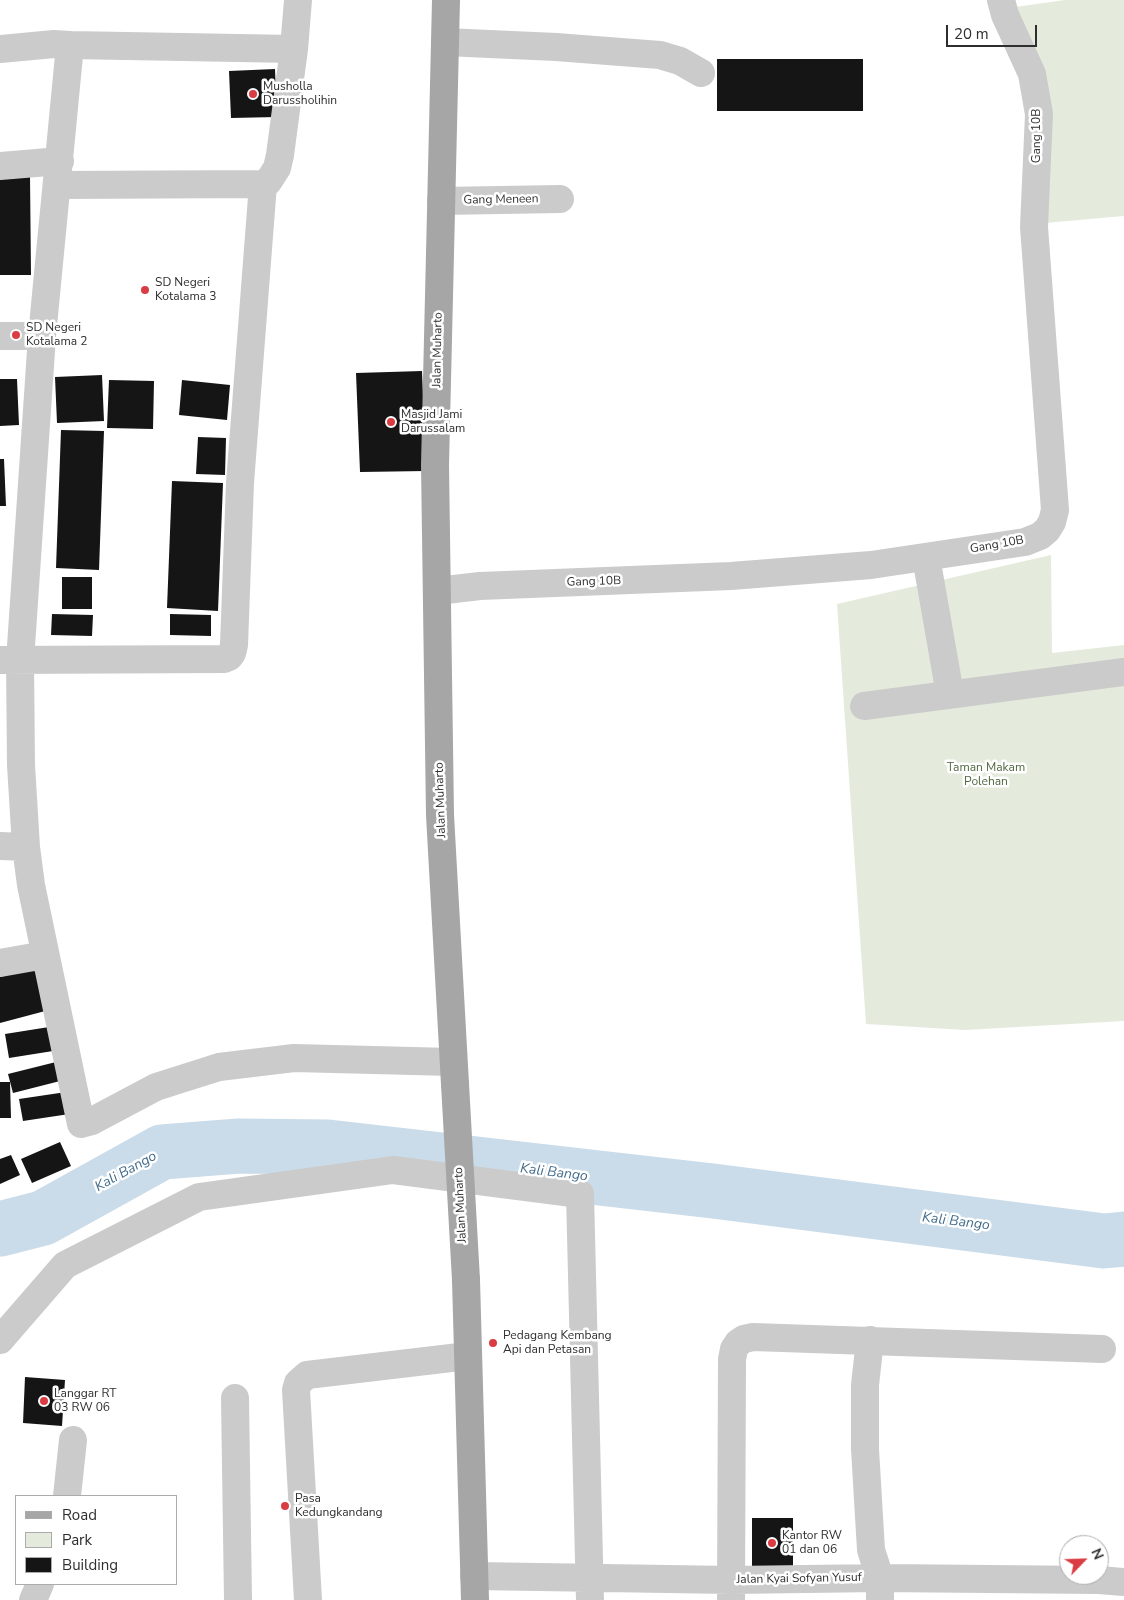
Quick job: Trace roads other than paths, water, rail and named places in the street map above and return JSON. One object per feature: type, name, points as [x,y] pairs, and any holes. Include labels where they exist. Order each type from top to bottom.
[{"type":"main road","name":"Jalan Muharto","points":[[446,0],[435,465],[440,815],[466,1280],[475,1588]]},
{"type":"street","points":[[0,166],[59,173],[263,184],[273,176],[277,168],[294,49],[298,0]]},
{"type":"street","name":"Gang 10B","points":[[437,591],[480,586],[731,576],[871,565],[1025,542],[1040,536],[1046,530],[1052,522],[1055,510],[1034,227],[1039,114],[1032,74],[1005,15],[1001,0]]},
{"type":"street","points":[[445,42],[556,47],[660,55],[680,61],[701,72]]},
{"type":"street","points":[[0,49],[54,44],[294,49]]},
{"type":"street","points":[[70,45],[10,660],[10,764],[13,847],[31,885],[81,1124],[92,1121],[156,1087],[219,1068],[294,1058],[454,1073]]},
{"type":"street","points":[[10,660],[224,659],[232,653],[234,645],[240,483],[263,184]]},
{"type":"street","name":"Gang Meneen","points":[[441,201],[560,199]]},
{"type":"street","points":[[0,336],[42,336]]},
{"type":"street","points":[[926,557],[950,694]]},
{"type":"street","points":[[864,706],[1124,672]]},
{"type":"street","points":[[0,962],[45,955]]},
{"type":"street","points":[[0,1340],[65,1266],[199,1197],[393,1170],[580,1194],[590,1600]]},
{"type":"street","points":[[731,1590],[732,1369],[734,1349],[744,1339],[753,1337],[870,1340],[1102,1349]]},
{"type":"street","points":[[870,1340],[865,1386],[865,1449],[871,1550],[880,1589]]},
{"type":"street","points":[[308,1600],[296,1390],[298,1383],[307,1375],[468,1356]]},
{"type":"street","points":[[235,1398],[238,1600]]},
{"type":"street","points":[[67,1495],[73,1440]]},
{"type":"street","points":[[33,1600],[40,1585]]},
{"type":"street","name":"Jalan Kyai Sofyan Yusuf","points":[[475,1588],[731,1590],[1107,1587]]},
{"type":"waterway","name":"Kali Bango","points":[[0,1229],[43,1218],[162,1152],[239,1146],[328,1147],[713,1191],[1104,1241],[1124,1239]]},
{"type":"place","name":"Musholla Darussholihin","points":[[253,94]]},
{"type":"place","name":"SD Negeri Kotalama 3","points":[[145,290]]},
{"type":"place","name":"SD Negeri Kotalama 2","points":[[16,335]]},
{"type":"place","name":"Masjid Jami Darussalam","points":[[391,422]]},
{"type":"place","name":"Pedagang Kembang Api dan Petasan","points":[[493,1343]]},
{"type":"place","name":"Langgar RT 03 RW 06","points":[[44,1401]]},
{"type":"place","name":"Pasa Kedungkandang","points":[[285,1506]]},
{"type":"place","name":"Kantor RW 01 dan 06","points":[[772,1543]]},
{"type":"park label","name":"Taman Makam Polehan","points":[[986,775]]}]
